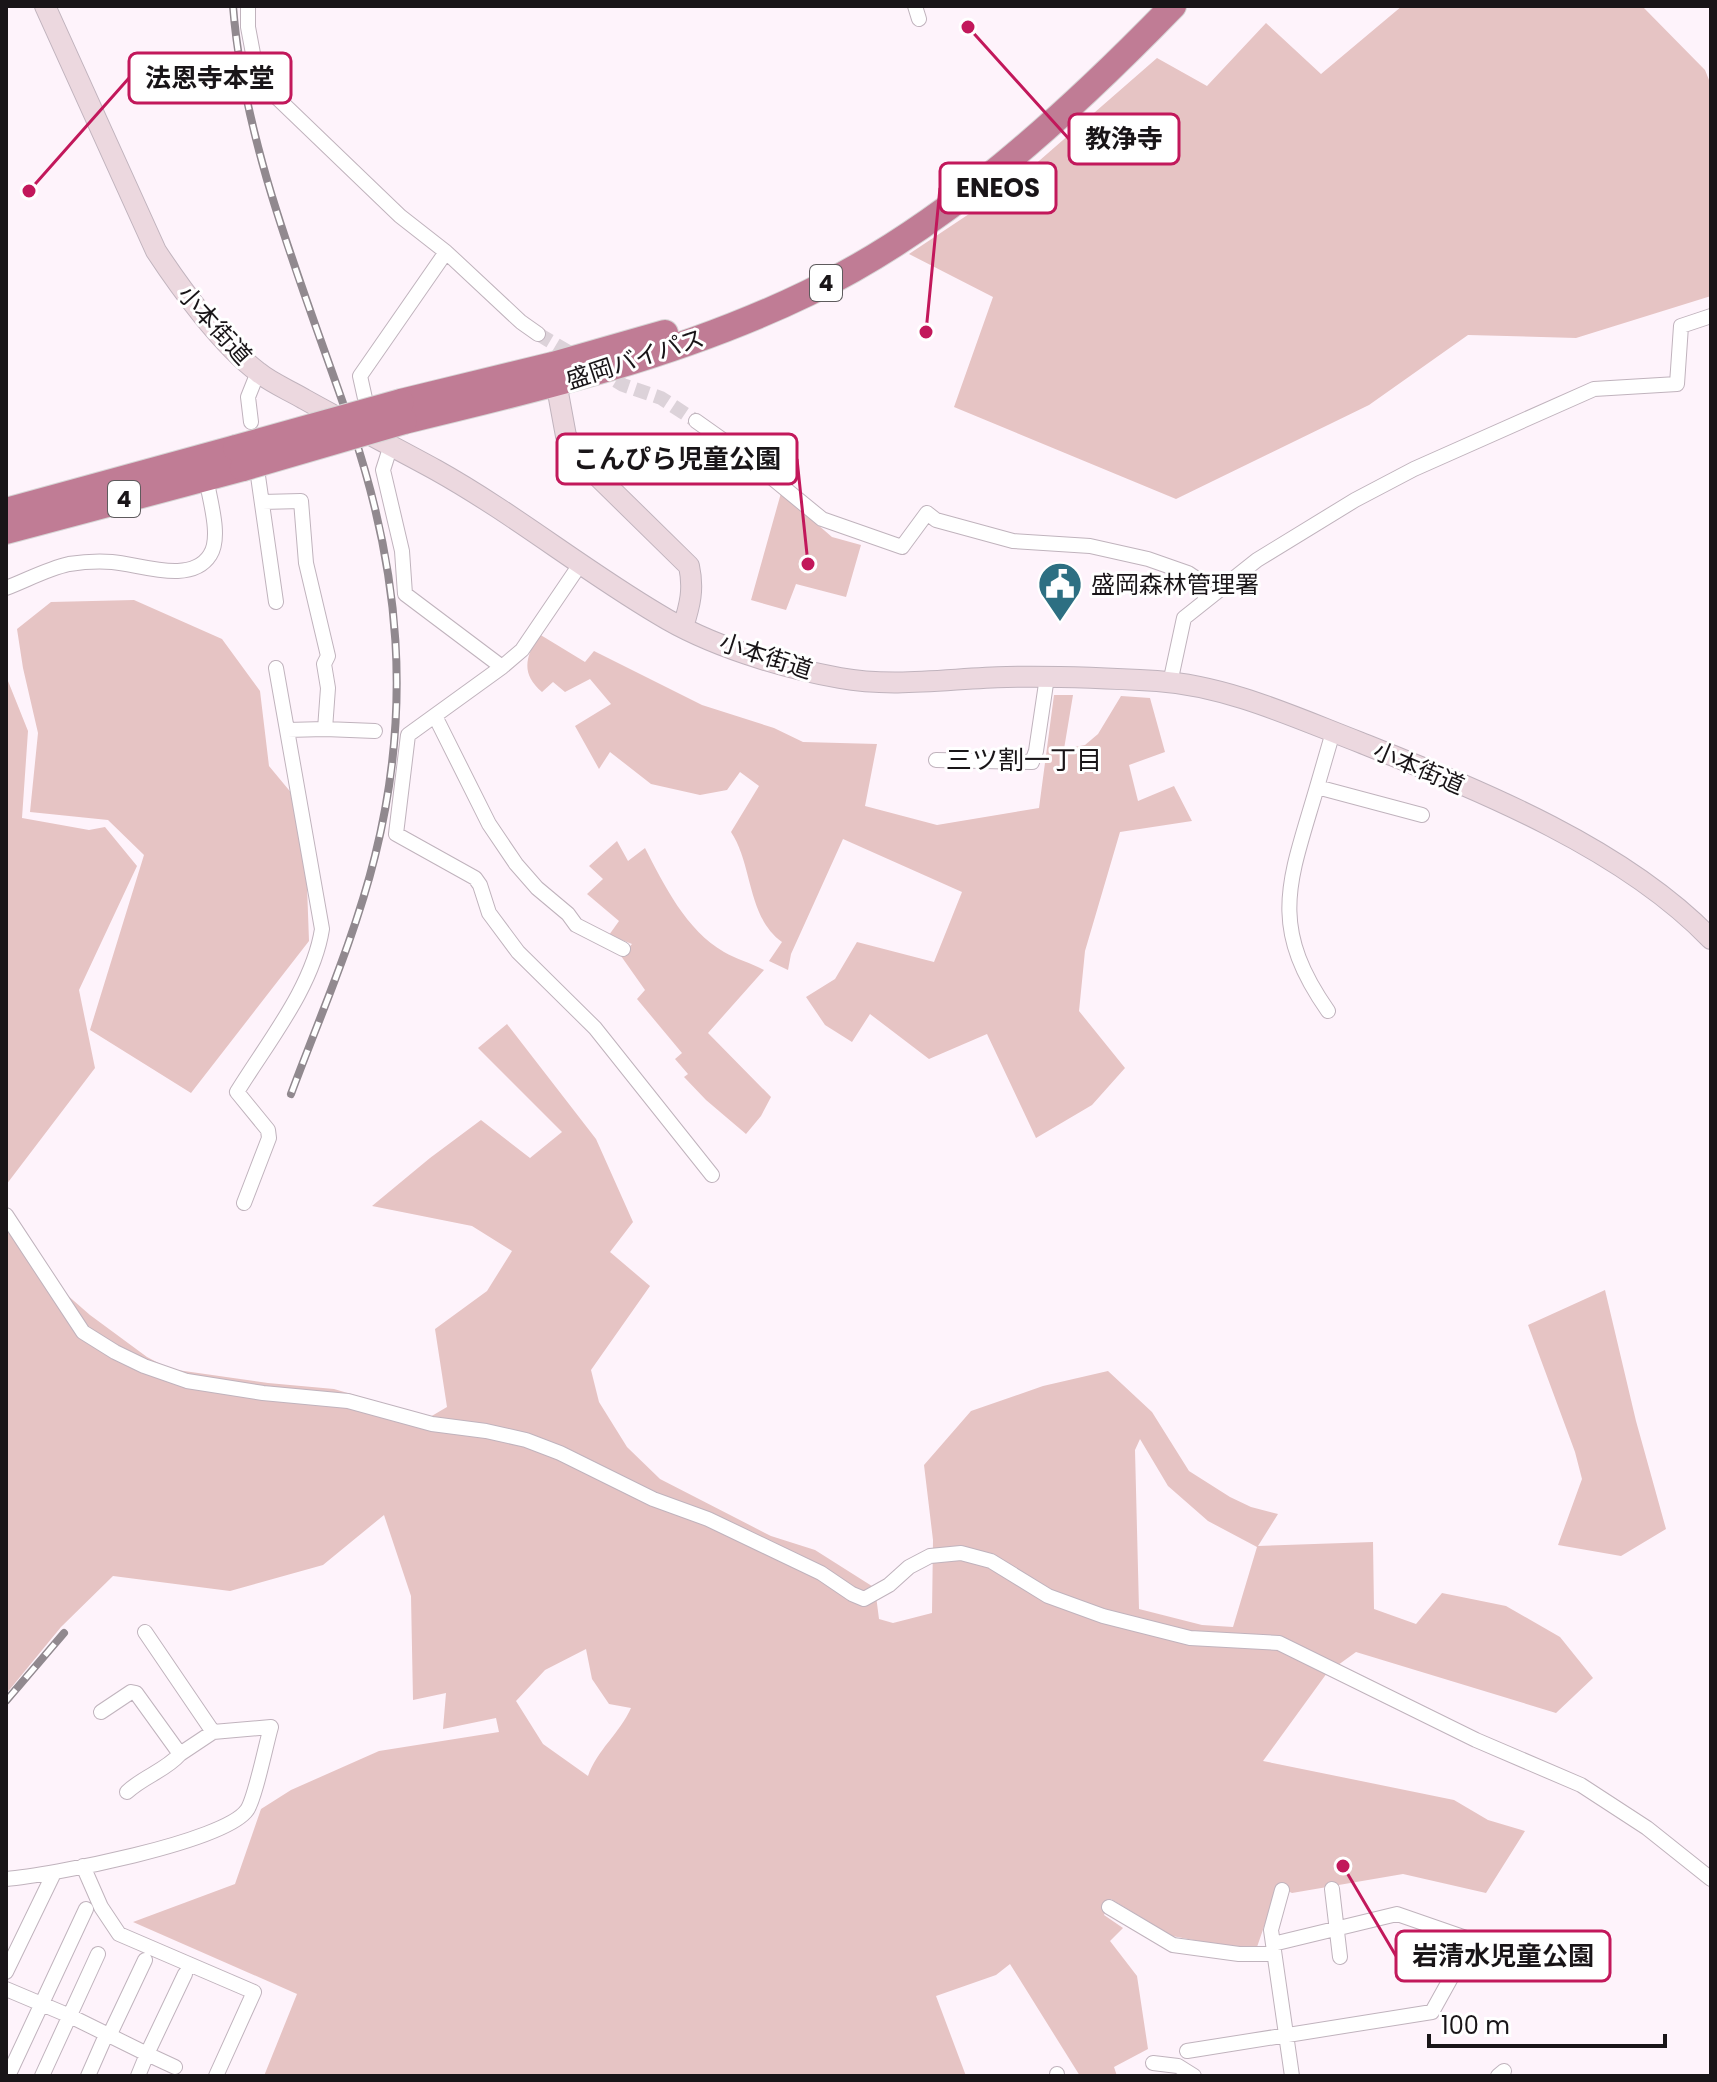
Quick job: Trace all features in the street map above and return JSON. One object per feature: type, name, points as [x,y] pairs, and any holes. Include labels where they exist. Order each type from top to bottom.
[{"type":"highway","name":"盛岡バイパス","points":[[555,375],[784,287],[876,237],[997,151],[1076,82],[1152,6]]},
{"type":"highway","name":"盛岡バイパス","points":[[6,531],[206,477],[402,411],[555,375],[722,330],[808,293],[890,247],[1040,134],[1088,93],[1173,6]]},
{"type":"highway","name":"盛岡バイパス","points":[[6,511],[246,464]]},
{"type":"street","name":"小本街道","points":[[45,6],[156,251],[176,282],[217,332],[258,372],[390,448],[436,470],[660,616],[739,651],[791,668],[845,679],[913,681],[1047,677],[1170,683],[1234,695],[1333,732],[1477,793],[1591,848],[1668,899],[1711,939]]},
{"type":"street","points":[[248,6],[254,59],[271,92],[373,192],[538,334]]},
{"type":"street","points":[[446,252],[360,376],[366,403],[386,430],[390,448],[383,470],[402,551],[405,594],[502,667]]},
{"type":"street","points":[[1170,683],[1184,618],[1257,560],[1355,500],[1414,469],[1594,389],[1677,384],[1681,326],[1711,316]]},
{"type":"street","points":[[251,422],[248,397],[258,372]]},
{"type":"street","points":[[555,375],[566,436],[582,461],[689,566],[693,585],[683,627]]},
{"type":"street","points":[[696,421],[744,455],[822,519],[862,535],[902,547],[927,513],[936,520],[1013,541],[1090,546],[1148,559],[1197,579],[1206,598]]},
{"type":"street","points":[[246,464],[262,502],[276,602]]},
{"type":"street","points":[[6,588],[69,564],[109,561],[178,571],[190,570],[203,563],[210,557],[215,538],[206,477]]},
{"type":"street","points":[[262,502],[301,501],[306,563],[328,656],[324,664],[328,688],[325,729]]},
{"type":"street","points":[[581,563],[522,650],[408,735],[396,834],[475,878],[489,913],[510,942],[540,976],[595,1028],[712,1175]]},
{"type":"street","points":[[244,1203],[269,1138],[268,1130],[237,1092],[309,973],[322,929],[276,668]]},
{"type":"street","points":[[936,760],[1032,762],[1047,677]]},
{"type":"street","points":[[435,716],[489,824],[516,864],[576,925],[623,949]]},
{"type":"street","points":[[287,730],[375,731]]},
{"type":"street","points":[[1328,1011],[1311,987],[1289,930],[1288,899],[1295,863],[1333,732]]},
{"type":"street","points":[[1317,787],[1422,815]]},
{"type":"street","points":[[6,1215],[83,1332],[144,1366],[187,1381],[263,1393],[348,1401],[432,1424],[526,1440],[560,1453],[609,1480],[708,1519],[821,1573],[864,1599],[930,1556],[961,1553],[991,1561],[1055,1599],[1103,1616],[1190,1638],[1279,1643],[1476,1740],[1581,1785],[1647,1828],[1711,1879]]},
{"type":"street","points":[[145,1632],[213,1732]]},
{"type":"street","points":[[101,1712],[131,1692],[136,1693],[180,1754]]},
{"type":"street","points":[[6,1879],[54,1873],[167,1846],[236,1822],[249,1809],[271,1727],[213,1732],[127,1792]]},
{"type":"street","points":[[83,1866],[101,1907],[119,1934],[254,1992],[216,2076]]},
{"type":"street","points":[[6,1972],[54,1873]]},
{"type":"street","points":[[1332,1889],[1340,1957]]},
{"type":"street","points":[[1282,1890],[1271,1930],[1292,2076]]},
{"type":"street","points":[[1109,1907],[1173,1945],[1239,1954],[1274,1949],[1397,1914],[1472,1940],[1432,2012],[1187,2051]]},
{"type":"street","points":[[8,2076],[86,1909]]},
{"type":"street","points":[[42,2076],[98,1954]]},
{"type":"street","points":[[88,2076],[145,1960]]},
{"type":"street","points":[[138,2076],[185,1974]]},
{"type":"street","points":[[6,1989],[175,2067]]},
{"type":"street","points":[[1153,2063],[1178,2066],[1194,2076]]},
{"type":"shaded area","points":[[1402,6],[1642,6],[1705,70],[1711,85],[1711,296],[1576,338],[1468,335],[1369,405],[1176,499],[954,407],[993,297],[909,254],[1008,188],[1157,58],[1207,86],[1266,23],[1321,74]]},
{"type":"shaded area","points":[[781,493],[832,537],[861,545],[846,597],[796,584],[786,610],[751,600]]},
{"type":"shaded area","points":[[134,600],[222,639],[260,691],[269,766],[293,795],[307,886],[309,941],[191,1093],[90,1030],[144,855],[108,820],[30,812],[38,733],[17,629],[51,602]]},
{"type":"shaded area","points":[[539,634],[585,662],[594,651],[702,705],[774,728],[803,742],[877,744],[865,806],[937,825],[1039,808],[1054,695],[1073,695],[1064,749],[1085,745],[1098,734],[1121,696],[1150,698],[1165,752],[1129,765],[1138,801],[1174,786],[1192,821],[1120,832],[1085,951],[1079,1011],[1125,1068],[1092,1105],[1036,1138],[987,1034],[929,1059],[870,1014],[852,1042],[825,1025],[806,997],[835,979],[857,942],[934,962],[962,892],[843,839],[791,954],[788,970],[769,961],[782,942],[762,919],[731,832],[759,786],[740,772],[727,790],[700,795],[651,784],[610,752],[599,769],[575,726],[611,704],[590,679],[565,692],[553,682],[542,692],[530,678],[527,664]]},
{"type":"shaded area","points":[[6,676],[28,731],[22,818],[89,830],[105,827],[137,866],[79,990],[95,1068],[6,1185]]},
{"type":"shaded area","points":[[617,841],[628,861],[645,848],[677,906],[710,943],[764,970],[708,1033],[771,1097],[746,1134],[684,1077],[688,1074],[675,1059],[682,1053],[637,999],[645,990],[621,956],[632,944],[609,935],[619,921],[587,894],[603,879],[589,866]]},
{"type":"shaded area","points":[[507,1024],[596,1139],[633,1222],[610,1252],[650,1286],[591,1370],[599,1402],[627,1447],[660,1479],[771,1536],[815,1550],[875,1588],[879,1619],[893,1623],[932,1613],[933,1540],[924,1465],[971,1411],[1043,1386],[1108,1371],[1152,1412],[1189,1471],[1230,1497],[1251,1507],[1278,1514],[1258,1546],[1373,1542],[1374,1609],[1416,1624],[1442,1593],[1506,1606],[1560,1637],[1593,1678],[1556,1713],[1356,1652],[1327,1673],[1263,1761],[1454,1800],[1488,1820],[1525,1831],[1486,1893],[1403,1874],[1292,1893],[1278,1886],[1257,1947],[1225,1946],[1172,1936],[1111,1899],[1104,1915],[1123,1928],[1110,1941],[1137,1976],[1148,2049],[1114,2067],[1117,2076],[1080,2076],[1010,1964],[996,1975],[936,1996],[966,2076],[264,2076],[297,1994],[133,1922],[235,1884],[261,1809],[291,1790],[379,1751],[499,1732],[496,1718],[443,1729],[446,1693],[413,1700],[411,1596],[384,1515],[323,1565],[230,1591],[113,1576],[61,1627],[6,1694],[6,1206],[66,1294],[147,1357],[170,1369],[334,1389],[430,1417],[447,1407],[435,1329],[487,1291],[512,1251],[472,1226],[372,1206],[481,1120],[530,1158],[562,1132],[478,1048]],"holes":[[[1140,1439],[1168,1486],[1208,1521],[1257,1547],[1233,1627],[1202,1625],[1139,1609],[1135,1450]],[[586,1649],[592,1679],[609,1704],[631,1708],[588,1776],[543,1744],[516,1701],[545,1670]]]},
{"type":"shaded area","points":[[1605,1290],[1666,1529],[1621,1556],[1558,1545],[1582,1479],[1528,1325]]},
{"type":"tunnel","points":[[538,334],[577,357]]},
{"type":"tunnel","points":[[598,370],[623,385],[661,398],[696,421]]},
{"type":"railway","points":[[233,6],[239,59],[263,167],[368,482],[381,535],[395,641],[397,694],[394,747],[375,856],[347,946],[291,1094]]},
{"type":"railway","points":[[6,1701],[64,1633]]},
{"type":"place","name":"教浄寺","points":[[968,27]]},
{"type":"place","name":"法恩寺本堂","points":[[29,191]]},
{"type":"place","name":"ENEOS","points":[[926,332]]},
{"type":"place","name":"こんぴら児童公園","points":[[808,564]]},
{"type":"place","name":"盛岡森林管理署","points":[[1060,623]]},
{"type":"place","name":"岩清水児童公園","points":[[1343,1866]]},
{"type":"district","name":"三ツ割一丁目","points":[[1024,760]]}]
